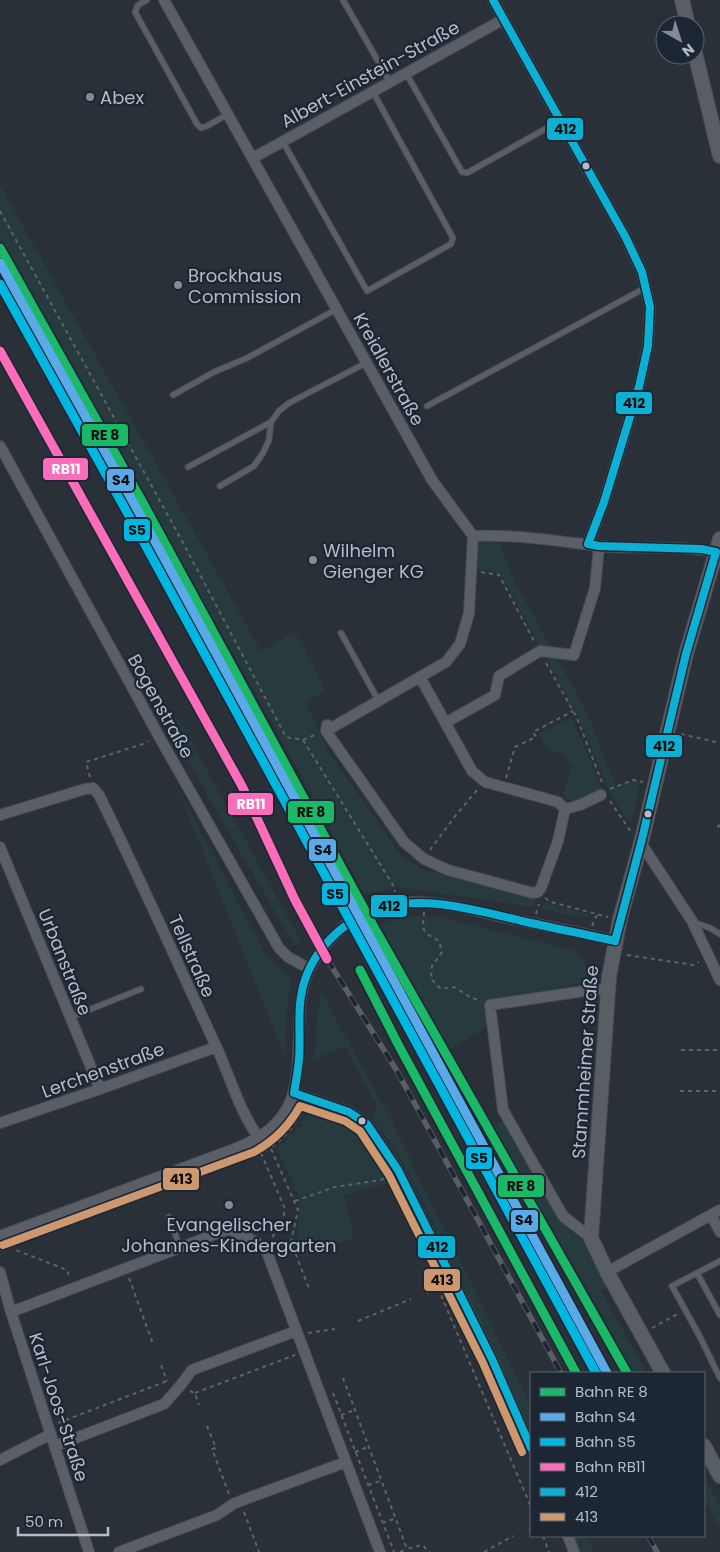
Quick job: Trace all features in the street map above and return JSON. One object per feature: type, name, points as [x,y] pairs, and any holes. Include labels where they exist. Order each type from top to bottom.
[{"type":"main road","points":[[682,0],[686,15]]},
{"type":"main road","points":[[698,65],[720,156]]},
{"type":"main road","name":"Stammheimer Straße","points":[[662,1372],[607,1272],[591,1238],[608,989],[620,919],[655,786],[686,654],[719,548]]},
{"type":"main road","points":[[705,1448],[719,1473]]},
{"type":"street","name":"Kreidlerstraße","points":[[164,0],[432,480],[473,536]]},
{"type":"street","points":[[445,723],[495,695],[499,676],[540,652],[574,656],[595,588],[593,545],[639,387],[648,346],[650,307],[642,272],[626,238],[493,0]]},
{"type":"street","name":"Albert-Einstein-Straße","points":[[253,158],[504,19]]},
{"type":"street","name":"Bogenstraße","points":[[0,446],[159,736],[279,948],[288,957],[311,967]]},
{"type":"street","points":[[565,809],[558,841],[538,892],[533,893],[448,870],[424,859],[404,842],[326,728],[379,701],[446,662],[460,644],[469,613],[473,536],[493,535],[593,545],[719,548]]},
{"type":"street","points":[[420,677],[472,771],[485,782],[558,802],[565,809]]},
{"type":"street","points":[[0,815],[93,788]]},
{"type":"street","name":"Tellstraße","points":[[93,788],[99,795],[129,856],[250,1124],[259,1138]]},
{"type":"street","points":[[565,809],[603,793]]},
{"type":"street","points":[[641,842],[692,921],[720,980]]},
{"type":"street","name":"Urbanstraße","points":[[0,846],[100,1089]]},
{"type":"street","points":[[0,1236],[259,1138],[280,1119],[294,1093],[299,1061],[300,1008],[305,979],[324,945],[358,916],[377,908],[398,903],[425,902],[466,908],[533,923],[614,947]]},
{"type":"street","points":[[591,1238],[563,1216],[503,1110],[490,1005],[608,989]]},
{"type":"street","name":"Lerchenstraße","points":[[0,1123],[100,1089],[216,1046]]},
{"type":"street","points":[[294,1093],[349,1112],[367,1124],[398,1170],[492,1359],[530,1446]]},
{"type":"street","points":[[607,1272],[715,1213],[720,1232]]},
{"type":"street","points":[[11,1312],[229,1229],[254,1241],[266,1250],[380,1552]]},
{"type":"street","name":"Karl-Joos-Straße","points":[[0,1272],[11,1312],[89,1552]]},
{"type":"street","points":[[55,1446],[164,1404],[192,1370],[296,1331]]},
{"type":"street","points":[[0,1460],[50,1430]]},
{"type":"street","points":[[119,1552],[217,1515],[233,1504],[345,1459]]},
{"type":"street","points":[[568,1537],[574,1552]]},
{"type":"lane","points":[[147,0],[138,5],[135,12],[197,124],[202,128],[228,114]]},
{"type":"lane","points":[[343,0],[390,82]]},
{"type":"lane","points":[[406,73],[462,172],[467,173],[561,120]]},
{"type":"lane","points":[[282,142],[368,291],[451,244],[453,238],[373,92]]},
{"type":"lane","points":[[427,406],[645,288]]},
{"type":"lane","points":[[173,395],[337,309]]},
{"type":"lane","points":[[188,466],[271,422],[289,402],[367,362]]},
{"type":"lane","points":[[220,486],[254,466],[264,453],[269,440],[271,422]]},
{"type":"lane","points":[[341,633],[379,701]]},
{"type":"lane","points":[[692,921],[720,934]]},
{"type":"lane","points":[[70,1017],[141,989]]},
{"type":"lane","points":[[169,1217],[180,1247]]},
{"type":"lane","points":[[720,1261],[672,1286],[720,1378]]},
{"type":"lane","points":[[697,1273],[720,1315]]},
{"type":"path","points":[[0,211],[181,539],[286,737],[303,740],[326,728]]},
{"type":"path","points":[[471,570],[499,575],[574,712],[603,793],[621,819],[641,842]]},
{"type":"path","points":[[503,787],[515,747],[536,737],[533,732],[574,712]]},
{"type":"path","points":[[668,731],[720,743]]},
{"type":"path","points":[[93,788],[86,762],[143,744],[159,736]]},
{"type":"path","points":[[303,740],[393,884],[398,903]]},
{"type":"path","points":[[603,793],[633,780],[655,786]]},
{"type":"path","points":[[424,859],[456,814],[485,782]]},
{"type":"path","points":[[720,825],[718,826],[720,830]]},
{"type":"path","points":[[533,923],[541,896],[551,902],[597,915],[620,919]]},
{"type":"path","points":[[425,902],[423,926],[426,934],[440,940],[442,952],[432,966],[432,979],[441,989],[454,987],[470,997],[490,1005]]},
{"type":"path","points":[[614,947],[636,957],[694,965],[709,956]]},
{"type":"path","points":[[681,1050],[720,1050]]},
{"type":"path","points":[[680,1091],[720,1091]]},
{"type":"path","points":[[57,1228],[249,1158],[271,1148],[291,1130],[304,1109],[308,1097]]},
{"type":"path","points":[[271,1148],[298,1210],[290,1242],[310,1291]]},
{"type":"path","points":[[261,1153],[285,1208],[284,1215],[266,1250]]},
{"type":"path","points":[[294,1201],[335,1187],[381,1180],[398,1170]]},
{"type":"path","points":[[279,1254],[282,1243],[290,1242]]},
{"type":"path","points":[[16,1250],[66,1270],[74,1287]]},
{"type":"path","points":[[126,1267],[154,1344]]},
{"type":"path","points":[[427,1293],[438,1288],[530,1505]]},
{"type":"path","points":[[358,1321],[411,1299]]},
{"type":"path","points":[[641,1334],[685,1310]]},
{"type":"path","points":[[296,1331],[309,1333],[335,1329]]},
{"type":"path","points":[[180,1386],[195,1393],[304,1352]]},
{"type":"path","points":[[50,1430],[168,1382],[161,1365]]},
{"type":"path","points":[[343,1378],[407,1549]]},
{"type":"path","points":[[332,1391],[394,1552]]},
{"type":"path","points":[[195,1393],[199,1405]]},
{"type":"path","points":[[330,1419],[355,1410]]},
{"type":"path","points":[[208,1426],[216,1448],[212,1449],[233,1504],[243,1510],[259,1552]]},
{"type":"path","points":[[345,1459],[356,1451],[368,1447]]},
{"type":"path","points":[[356,1489],[381,1480]]},
{"type":"path","points":[[371,1528],[395,1518]]},
{"type":"path","points":[[484,1552],[513,1536]]},
{"type":"path","points":[[543,1537],[549,1552]]},
{"type":"path","points":[[400,1552],[422,1544],[430,1552]]},
{"type":"green space","points":[[0,185],[261,651],[295,632],[326,691],[306,702],[328,751],[401,856],[424,870],[536,899],[533,907],[397,887],[364,894],[307,786],[0,236]]},
{"type":"green space","points":[[478,542],[499,542],[514,581],[587,712],[617,785],[633,779],[640,781],[631,826],[610,793],[578,717],[501,574],[476,569]]},
{"type":"green space","points":[[178,717],[302,943],[294,945],[164,720]]},
{"type":"green space","points":[[572,718],[603,791],[578,802],[562,798],[572,766],[563,753],[547,749],[538,734]]},
{"type":"green space","points":[[175,782],[266,956],[291,977],[286,1017],[285,1057]]},
{"type":"green space","points":[[543,902],[591,915],[585,918],[541,909]]},
{"type":"green space","points":[[407,916],[438,917],[574,951],[584,961],[590,981],[490,1003],[488,1025],[450,1050],[380,925]]},
{"type":"green space","points":[[321,990],[387,1111],[530,1404],[530,1435],[422,1198],[384,1133],[372,1118],[377,1105],[344,1046],[314,1060]]},
{"type":"green space","points":[[308,1112],[351,1126],[388,1183],[344,1195],[354,1237],[302,1259],[297,1239],[300,1199],[277,1148],[297,1131]]},
{"type":"green space","points":[[505,1120],[560,1218],[584,1243],[606,1287],[601,1291],[646,1372],[633,1372],[492,1127]]},
{"type":"green space","points":[[705,1478],[720,1505],[720,1529],[705,1501]]},
{"type":"green space","points":[[573,1537],[587,1537],[593,1552],[579,1552]]},
{"type":"railway","points":[[327,959],[397,1071],[560,1372]]},
{"type":"railway","points":[[649,1537],[657,1552]]},
{"type":"transit line","name":"412","points":[[493,0],[626,238],[642,272],[650,307],[648,346],[639,387],[604,502],[588,544]]},
{"type":"transit line","points":[[0,248],[143,503],[375,929],[626,1372]]},
{"type":"transit line","name":"412","points":[[588,544],[599,546],[701,549],[716,552]]},
{"type":"transit line","name":"412","points":[[615,941],[642,839],[686,654],[716,552]]},
{"type":"transit line","name":"412","points":[[294,1093],[299,1059],[299,1019],[302,990],[308,973],[315,959],[329,941],[340,930],[366,913],[394,905],[412,903],[449,905],[615,941]]},
{"type":"transit line","points":[[360,970],[399,1046],[575,1372]]},
{"type":"transit line","name":"412","points":[[294,1093],[349,1112],[367,1124],[398,1170],[492,1359],[530,1446]]},
{"type":"transit line","name":"413","points":[[3,1245],[254,1152],[280,1132],[300,1106],[345,1121],[360,1131],[389,1175],[483,1363],[522,1452]]},
{"type":"rail line","name":"S4","points":[[0,263],[157,545],[606,1372]]},
{"type":"rail line","name":"S5","points":[[0,284],[148,550],[595,1372]]},
{"type":"rail line","name":"RB11","points":[[0,351],[242,786],[295,900],[327,959]]},
{"type":"place","name":"Abex","points":[[90,97]]},
{"type":"place","name":"Brockhaus Commission","points":[[178,285]]},
{"type":"place","name":"Wilhelm Gienger KG","points":[[313,560]]},
{"type":"place","name":"Evangelischer Johannes-Kindergarten","points":[[229,1205]]}]
